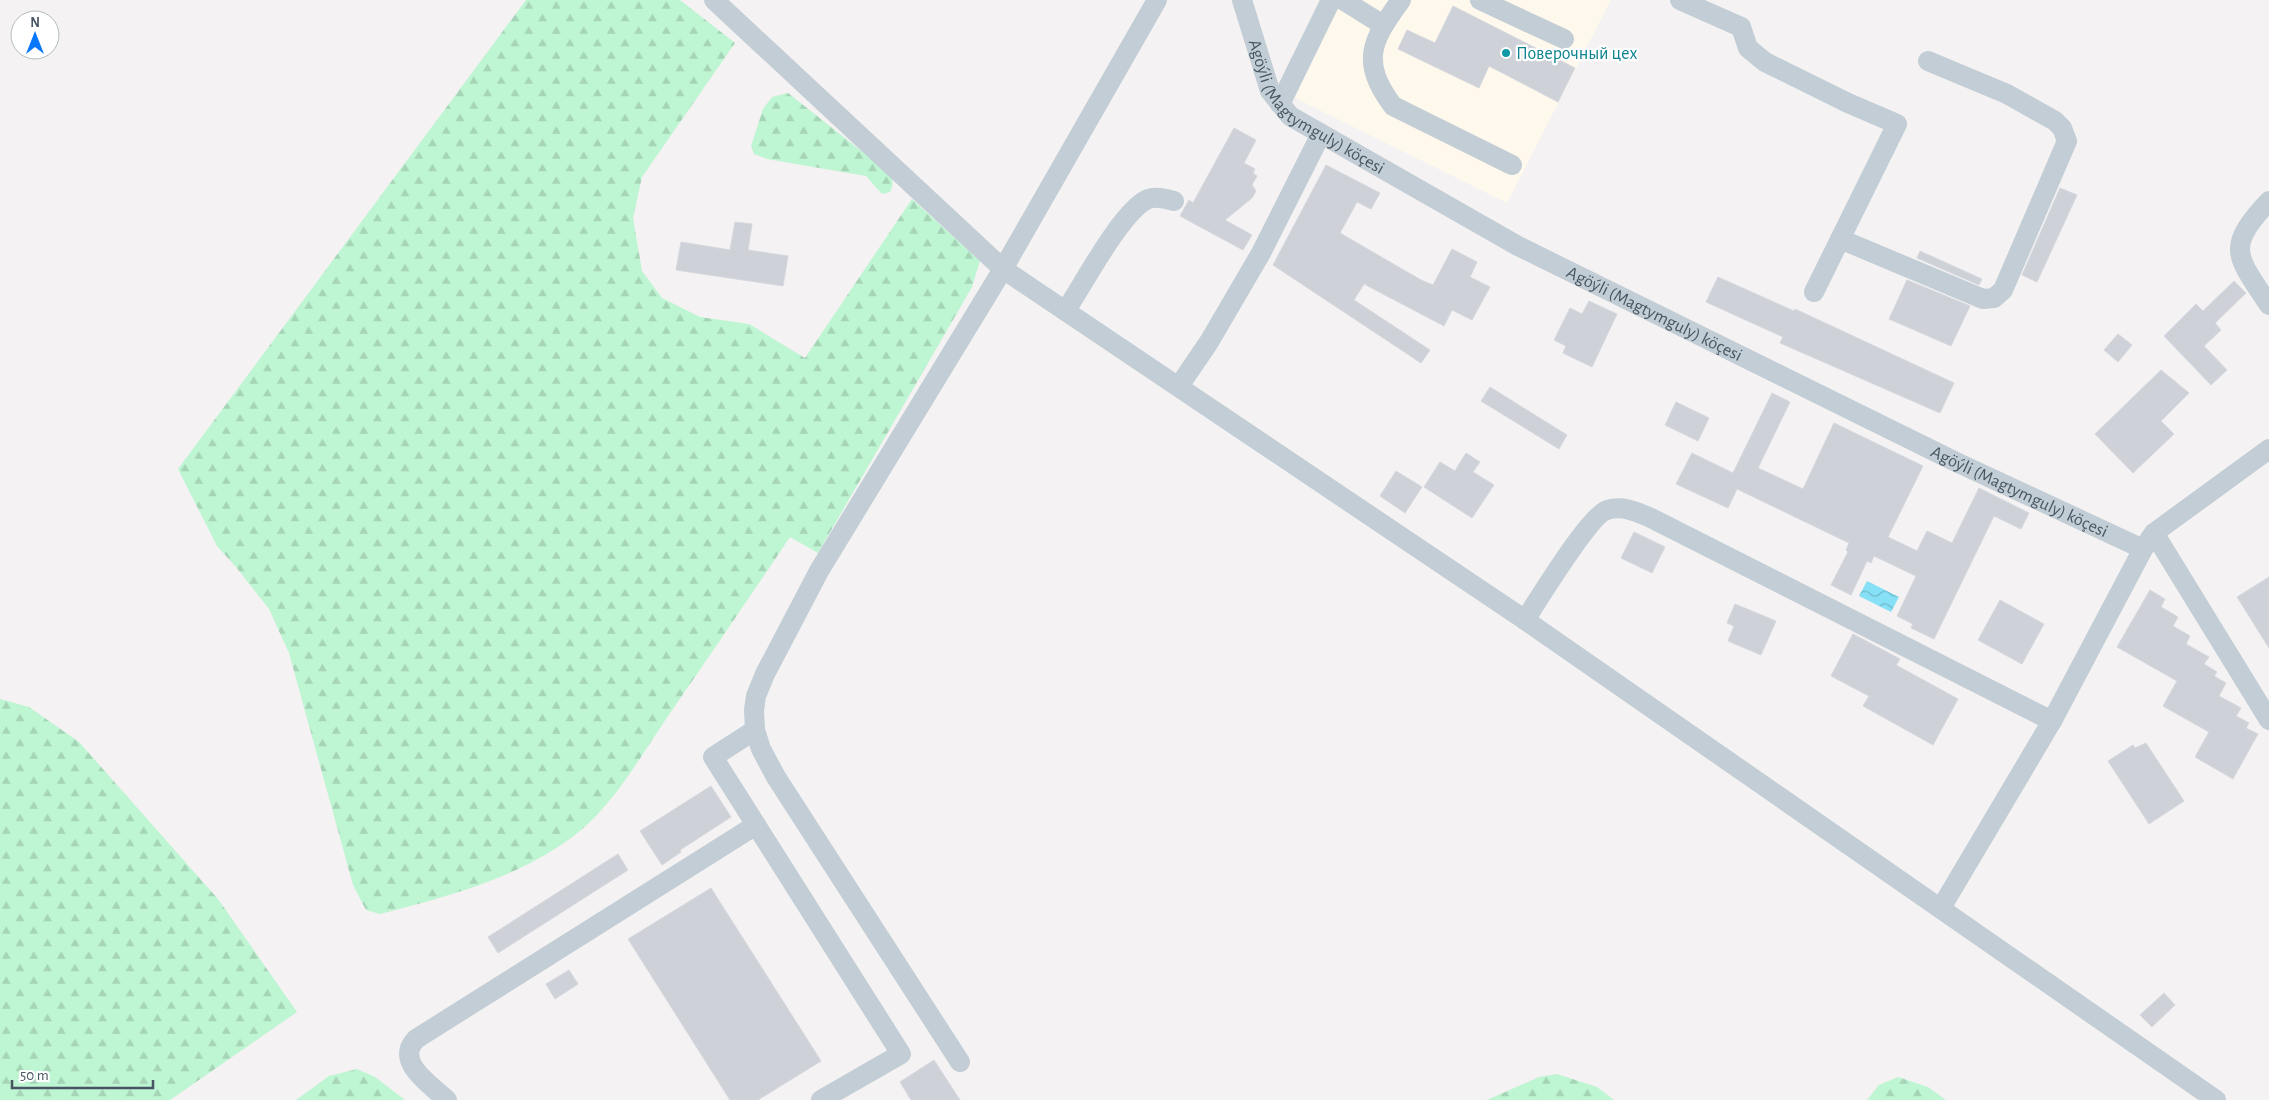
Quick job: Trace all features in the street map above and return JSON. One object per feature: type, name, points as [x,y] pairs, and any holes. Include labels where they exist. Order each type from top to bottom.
[{"type":"street","points":[[714,0],[1003,269],[1525,620],[2216,1100]]},
{"type":"street","points":[[960,1062],[776,777],[761,750],[756,730],[754,710],[756,696],[765,674],[819,571],[1003,269],[1158,0]]},
{"type":"street","name":"Agöýli (Magtymguly) köçesi","points":[[1242,0],[1270,91],[1290,116],[1518,246],[1954,461],[2143,550]]},
{"type":"street","points":[[1280,104],[1331,0]]},
{"type":"street","points":[[1342,0],[1383,25]]},
{"type":"street","points":[[1401,0],[1383,25],[1373,47],[1372,54],[1381,90],[1393,106],[1512,166]]},
{"type":"street","points":[[1480,0],[1564,39]]},
{"type":"street","points":[[1680,0],[1741,28],[1748,48],[1765,62],[1848,103],[1897,124],[1814,292]]},
{"type":"street","points":[[1840,239],[1983,299],[1994,298],[2003,290],[2067,141],[2066,134],[2055,121],[2007,94],[1928,61]]},
{"type":"street","points":[[1179,386],[1209,342],[1261,253],[1321,134]]},
{"type":"street","points":[[1066,310],[1110,240],[1134,208],[1147,199],[1155,197],[1174,201]]},
{"type":"street","points":[[2269,201],[2251,220],[2241,236],[2240,250],[2245,268],[2269,305]]},
{"type":"street","points":[[1941,908],[2052,721],[2143,550],[2154,533],[2269,449]]},
{"type":"street","points":[[1525,620],[1590,524],[1606,510],[1626,508],[1651,518],[2052,721]]},
{"type":"street","points":[[2154,533],[2269,720]]},
{"type":"street","points":[[756,730],[713,757],[902,1054],[821,1100]]},
{"type":"street","points":[[447,1100],[417,1073],[410,1062],[408,1054],[410,1045],[416,1039],[756,825]]},
{"type":"shaded area","points":[[1341,0],[1611,0],[1507,203],[1295,98]]},
{"type":"green space","points":[[526,0],[680,0],[735,43],[642,177],[633,218],[642,271],[662,298],[700,317],[749,324],[805,358],[912,199],[980,261],[972,287],[818,553],[790,537],[606,805],[581,830],[559,846],[511,872],[459,892],[380,914],[366,910],[353,885],[289,653],[269,609],[217,546],[178,469]]},
{"type":"green space","points":[[788,93],[884,169],[892,179],[890,192],[882,194],[866,176],[767,159],[754,154],[751,146],[763,109],[772,97]]},
{"type":"green space","points":[[0,699],[29,707],[79,742],[218,899],[297,1012],[170,1100],[0,1100]]},
{"type":"green space","points":[[357,1069],[375,1077],[405,1100],[296,1100],[329,1076]]},
{"type":"green space","points":[[1557,1074],[1597,1087],[1614,1100],[1487,1100],[1539,1077]]},
{"type":"green space","points":[[1898,1077],[1928,1087],[1946,1100],[1867,1100],[1879,1085]]},
{"type":"water","points":[[1867,581],[1899,597],[1891,612],[1859,596]]},
{"type":"building","name":"Поверочный цех","points":[[1453,6],[1575,68],[1558,102],[1489,66],[1479,88],[1398,49],[1407,30],[1435,43]]},
{"type":"building","points":[[1234,128],[1256,140],[1244,163],[1255,169],[1253,173],[1257,176],[1252,185],[1256,191],[1252,198],[1225,220],[1252,235],[1243,250],[1180,216],[1189,200],[1193,203]]},
{"type":"building","points":[[1326,165],[1380,193],[1371,209],[1357,202],[1340,233],[1433,285],[1452,249],[1477,262],[1470,277],[1490,287],[1472,320],[1452,310],[1444,326],[1364,284],[1354,300],[1430,350],[1421,363],[1273,265]]},
{"type":"building","points":[[2060,188],[2077,195],[2037,282],[2022,275]]},
{"type":"building","points":[[735,222],[752,224],[748,250],[788,256],[783,286],[676,270],[681,242],[730,250]]},
{"type":"building","points":[[1920,251],[1982,279],[1979,285],[1917,258]]},
{"type":"building","points":[[1718,277],[1794,311],[1795,309],[1954,383],[1940,413],[1780,343],[1783,337],[1706,302]]},
{"type":"building","points":[[1907,280],[1970,306],[1951,346],[1889,319]]},
{"type":"building","points":[[2234,281],[2246,293],[2215,323],[2221,330],[2204,346],[2227,370],[2211,385],[2164,336],[2196,304],[2203,311]]},
{"type":"building","points":[[1589,301],[1617,314],[1592,367],[1563,353],[1566,346],[1554,340],[1570,308],[1582,314]]},
{"type":"building","points":[[2118,334],[2132,345],[2118,362],[2104,350]]},
{"type":"building","points":[[2161,370],[2189,393],[2161,421],[2174,434],[2133,473],[2095,434]]},
{"type":"building","points":[[1490,387],[1567,435],[1559,449],[1481,401]]},
{"type":"building","points":[[1772,393],[1790,402],[1758,468],[1803,489],[1834,423],[1923,466],[1888,537],[1917,551],[1927,531],[1952,543],[1979,488],[2029,513],[2021,529],[1994,516],[1934,639],[1911,628],[1913,624],[1897,616],[1916,576],[1874,556],[1871,563],[1867,561],[1851,595],[1831,585],[1848,552],[1846,550],[1849,543],[1737,489],[1728,508],[1676,484],[1692,453],[1733,473]]},
{"type":"building","points":[[1676,402],[1709,418],[1698,441],[1665,425]]},
{"type":"building","points":[[1466,453],[1480,462],[1473,472],[1494,485],[1472,518],[1424,487],[1440,462],[1455,471]]},
{"type":"building","points":[[1396,471],[1422,487],[1405,513],[1380,496]]},
{"type":"building","points":[[1634,532],[1665,547],[1652,573],[1621,558]]},
{"type":"building","points":[[2269,577],[2269,648],[2237,597]]},
{"type":"building","points":[[2150,590],[2165,599],[2161,607],[2178,617],[2173,626],[2190,636],[2186,644],[2209,657],[2204,664],[2217,672],[2214,676],[2226,683],[2219,696],[2241,708],[2236,716],[2249,723],[2246,728],[2258,734],[2233,779],[2195,757],[2209,732],[2163,706],[2177,681],[2117,647]]},
{"type":"building","points":[[2000,600],[2044,624],[2022,664],[1978,640]]},
{"type":"building","points":[[1735,604],[1776,621],[1761,655],[1728,641],[1734,626],[1727,623]]},
{"type":"building","points":[[1853,634],[1900,659],[1896,665],[1958,699],[1933,745],[1863,706],[1869,696],[1831,676]]},
{"type":"building","points":[[2146,743],[2184,801],[2149,824],[2108,761],[2133,745],[2135,748]]},
{"type":"building","points":[[711,786],[731,817],[680,850],[681,852],[662,865],[640,831]]},
{"type":"building","points":[[618,854],[628,870],[498,953],[488,937]]},
{"type":"building","points":[[711,888],[821,1061],[758,1100],[730,1100],[628,939]]},
{"type":"building","points":[[569,970],[578,984],[555,999],[546,984]]},
{"type":"building","points":[[2164,993],[2175,1005],[2152,1027],[2140,1015]]},
{"type":"building","points":[[934,1060],[960,1100],[911,1100],[900,1082]]},
{"type":"place","name":"Поверочный цех","points":[[1506,53]]}]
